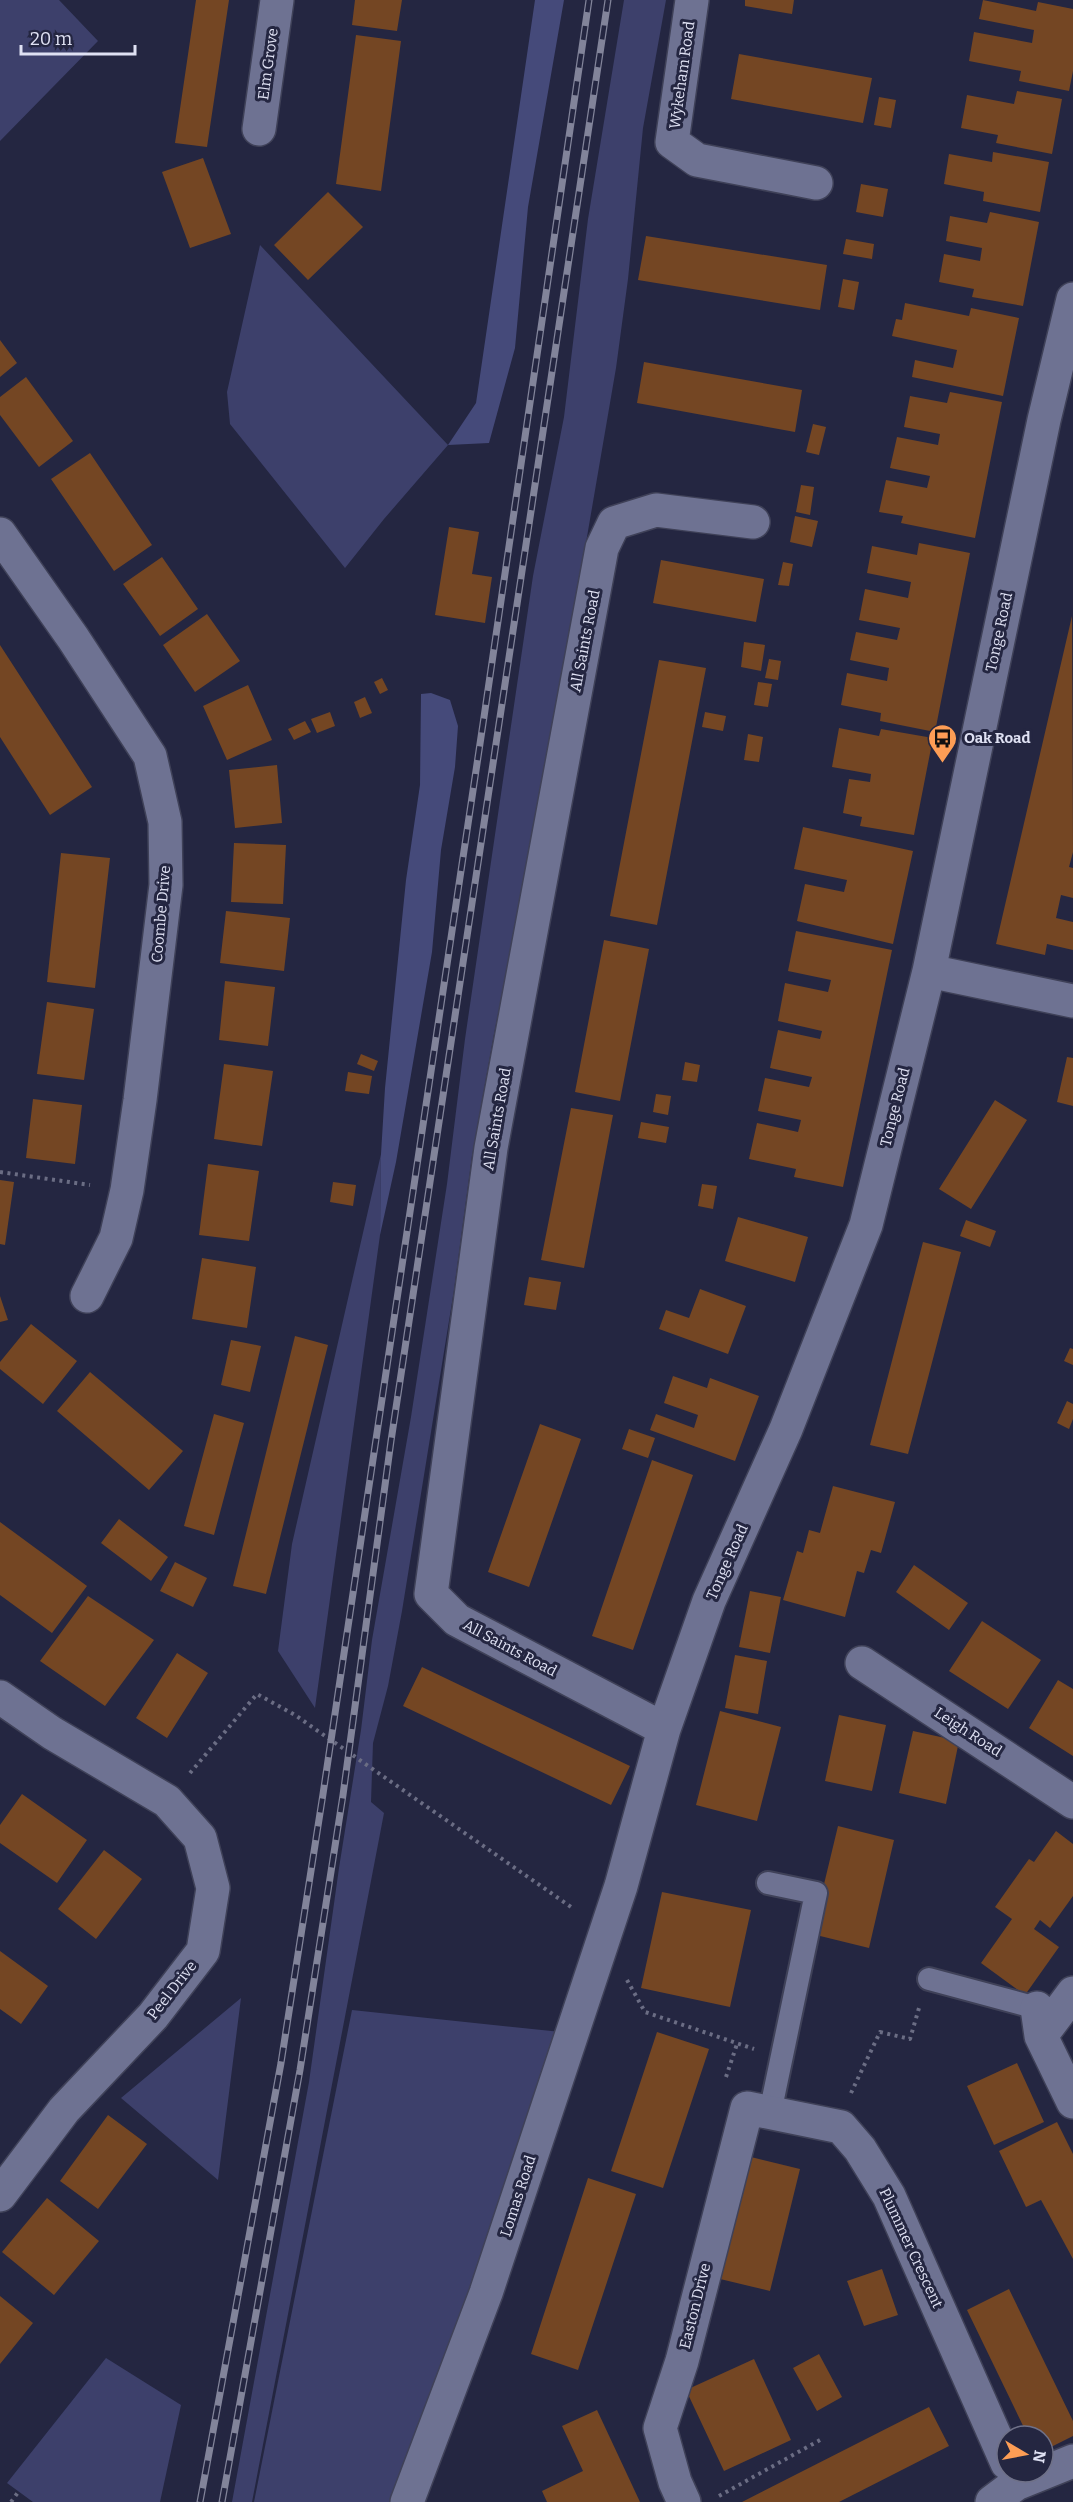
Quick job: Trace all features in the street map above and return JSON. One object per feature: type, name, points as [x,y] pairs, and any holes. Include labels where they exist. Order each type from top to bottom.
[{"type":"street","name":"Elm Grove","points":[[259,129],[277,0]]},
{"type":"street","name":"Wykeham Road","points":[[692,0],[672,142],[697,160],[816,183]]},
{"type":"street","name":"Tonge Road","points":[[621,1886],[663,1729],[709,1601],[786,1429],[866,1225],[929,971],[1044,420],[1073,298]]},
{"type":"street","name":"All Saints Road","points":[[663,1729],[457,1620],[431,1594],[491,1148],[602,548],[614,523],[656,510],[753,522]]},
{"type":"street","name":"Coombe Drive","points":[[2,543],[73,638],[150,756],[165,822],[166,885],[127,1190],[117,1238],[87,1296]]},
{"type":"street","points":[[929,971],[1073,1001]]},
{"type":"street","name":"Leigh Road","points":[[862,1663],[1073,1802]]},
{"type":"street","name":"Peel Drive","points":[[0,1697],[52,1733],[167,1801],[200,1838],[213,1888],[203,1951],[153,2016],[64,2110],[0,2195]]},
{"type":"street","name":"Lomas Road","points":[[407,2502],[420,2473],[486,2293],[621,1886]]},
{"type":"street","points":[[1073,1993],[1039,2022],[1073,2102]]},
{"type":"street","points":[[758,2110],[841,2127]]},
{"type":"street","name":"Easton Drive","points":[[684,2502],[675,2482],[660,2428],[682,2361],[700,2284],[758,2110]]},
{"type":"street","name":"Plummer Crescent","points":[[841,2127],[860,2149],[889,2196],[995,2451]]},
{"type":"street","points":[[1055,2466],[1073,2461]]},
{"type":"lane","points":[[758,2110],[781,2057],[816,1893],[768,1883]]},
{"type":"lane","points":[[929,1979],[1039,2022]]},
{"type":"path","points":[[0,1172],[127,1190]]},
{"type":"path","points":[[167,1801],[257,1694],[295,1715],[577,1911]]},
{"type":"path","points":[[624,1973],[645,2012],[781,2057]]},
{"type":"path","points":[[841,2127],[848,2100],[880,2032],[910,2039],[929,1979]]},
{"type":"path","points":[[718,2496],[820,2440]]},
{"type":"path","points":[[11,2502],[18,2492]]},
{"type":"shaded area","points":[[0,0],[59,0],[98,41],[0,141]]},
{"type":"shaded area","points":[[535,0],[564,0],[528,207],[515,348],[489,443],[448,445],[476,403]]},
{"type":"shaded area","points":[[624,0],[666,0],[643,128],[628,279],[616,368],[543,793],[494,1034],[472,1156],[454,1290],[402,1611],[388,1686],[373,1743],[371,1802],[384,1813],[252,2502],[232,2502],[309,2082],[361,1730],[372,1640],[411,1417],[447,1184],[465,1039],[533,576],[564,417],[588,219]]},
{"type":"shaded area","points":[[260,245],[448,445],[345,568],[230,424],[227,392]]},
{"type":"shaded area","points":[[431,693],[450,700],[458,726],[455,767],[441,850],[432,952],[396,1162],[380,1235],[385,1088],[406,880],[420,785],[421,694]]},
{"type":"shaded area","points":[[381,1154],[380,1235],[315,1708],[278,1651],[292,1544]]},
{"type":"shaded area","points":[[241,1998],[218,2180],[121,2098]]},
{"type":"shaded area","points":[[352,2010],[561,2032],[397,2502],[254,2502]]},
{"type":"shaded area","points":[[106,2358],[181,2405],[160,2502],[33,2502],[7,2483]]},
{"type":"building","points":[[196,0],[229,0],[207,147],[175,143]]},
{"type":"building","points":[[355,0],[402,0],[397,31],[352,25]]},
{"type":"building","points":[[745,0],[794,0],[792,14],[745,6]]},
{"type":"building","points":[[983,0],[1036,11],[1038,2],[1073,9],[1073,71],[1069,91],[1019,81],[1021,71],[969,61],[974,32],[1032,43],[1034,30],[979,19]]},
{"type":"building","points":[[356,35],[401,41],[381,191],[336,184]]},
{"type":"building","points":[[739,54],[872,78],[863,123],[731,99]]},
{"type":"building","points":[[1017,91],[1062,99],[1052,154],[996,143],[998,135],[961,128],[967,95],[1014,104]]},
{"type":"building","points":[[879,97],[896,100],[891,128],[874,125]]},
{"type":"building","points":[[993,152],[1049,162],[1040,212],[983,201],[984,192],[944,184],[949,154],[992,162]]},
{"type":"building","points":[[203,158],[231,234],[190,248],[162,172]]},
{"type":"building","points":[[861,184],[888,189],[883,217],[856,212]]},
{"type":"building","points":[[328,192],[363,227],[308,280],[274,245]]},
{"type":"building","points":[[990,212],[1039,222],[1023,306],[972,297],[974,289],[939,282],[944,254],[980,261],[982,248],[946,241],[950,216],[987,223]]},
{"type":"building","points":[[646,236],[827,265],[820,310],[638,280]]},
{"type":"building","points":[[846,239],[874,244],[872,259],[843,254]]},
{"type":"building","points":[[843,279],[859,282],[854,310],[838,307]]},
{"type":"building","points":[[905,303],[969,316],[971,308],[1019,318],[1003,396],[912,377],[915,360],[953,368],[957,350],[892,336],[896,319],[902,320]]},
{"type":"building","points":[[0,340],[17,363],[0,377]]},
{"type":"building","points":[[644,362],[802,390],[795,432],[637,403]]},
{"type":"building","points":[[26,377],[73,441],[39,467],[0,415],[0,397]]},
{"type":"building","points":[[950,392],[1002,402],[975,538],[901,523],[903,516],[879,512],[886,480],[927,488],[930,476],[890,468],[897,437],[938,445],[940,434],[904,427],[910,396],[947,403]]},
{"type":"building","points":[[813,424],[826,427],[819,455],[806,452]]},
{"type":"building","points":[[90,453],[152,545],[114,571],[51,479]]},
{"type":"building","points":[[801,485],[814,487],[810,515],[796,512]]},
{"type":"building","points":[[795,516],[818,521],[812,547],[790,542]]},
{"type":"building","points":[[449,527],[479,532],[472,574],[492,577],[485,623],[435,615]]},
{"type":"building","points":[[919,543],[970,553],[935,732],[880,721],[881,713],[841,705],[847,673],[887,681],[889,668],[850,660],[856,632],[897,640],[900,628],[859,620],[865,589],[908,598],[911,582],[867,573],[872,546],[917,555]]},
{"type":"building","points":[[162,557],[198,609],[160,636],[123,584]]},
{"type":"building","points":[[661,560],[764,579],[756,622],[653,603]]},
{"type":"building","points":[[783,562],[793,564],[789,586],[778,585]]},
{"type":"building","points":[[207,614],[240,661],[195,692],[163,645]]},
{"type":"building","points":[[1072,616],[1073,852],[1069,867],[1073,868],[1073,898],[1061,895],[1056,918],[1073,922],[1073,950],[1047,944],[1045,955],[996,944]]},
{"type":"building","points":[[744,642],[765,645],[761,671],[741,667]]},
{"type":"building","points":[[0,645],[92,787],[50,815],[0,737]]},
{"type":"building","points":[[769,659],[781,661],[778,680],[765,678]]},
{"type":"building","points":[[659,660],[706,668],[657,925],[610,916]]},
{"type":"building","points":[[382,678],[388,690],[380,694],[374,682]]},
{"type":"building","points":[[758,682],[772,684],[768,707],[754,705]]},
{"type":"building","points":[[248,685],[272,740],[227,760],[203,706]]},
{"type":"building","points":[[365,697],[372,713],[360,718],[354,702]]},
{"type":"building","points":[[330,712],[335,726],[317,733],[311,719]]},
{"type":"building","points":[[705,712],[726,716],[723,731],[702,727]]},
{"type":"building","points":[[305,721],[311,732],[294,740],[288,729]]},
{"type":"building","points":[[839,728],[879,736],[881,729],[933,738],[914,835],[860,826],[862,817],[843,813],[849,779],[870,782],[871,774],[832,767]]},
{"type":"building","points":[[748,734],[763,737],[759,762],[744,760]]},
{"type":"building","points":[[277,765],[282,823],[235,828],[229,770]]},
{"type":"building","points":[[803,827],[913,851],[893,944],[797,921],[805,884],[844,892],[847,880],[794,869]]},
{"type":"building","points":[[234,843],[286,845],[283,904],[231,902]]},
{"type":"building","points":[[61,853],[110,858],[95,988],[47,982]]},
{"type":"building","points":[[226,911],[290,918],[284,971],[220,963]]},
{"type":"building","points":[[796,931],[892,950],[843,1187],[794,1177],[796,1169],[749,1159],[757,1123],[798,1132],[801,1120],[758,1111],[765,1078],[809,1087],[812,1077],[770,1068],[778,1030],[820,1039],[822,1031],[778,1021],[785,983],[828,992],[831,980],[788,971]]},
{"type":"building","points":[[604,940],[649,949],[620,1101],[575,1092]]},
{"type":"building","points":[[225,981],[275,987],[268,1046],[219,1040]]},
{"type":"building","points":[[47,1002],[94,1009],[84,1080],[37,1074]]},
{"type":"building","points":[[361,1054],[378,1061],[374,1071],[357,1064]]},
{"type":"building","points":[[1067,1057],[1073,1058],[1073,1106],[1057,1102]]},
{"type":"building","points":[[685,1062],[700,1065],[697,1082],[682,1080]]},
{"type":"building","points":[[224,1064],[273,1071],[262,1146],[214,1139]]},
{"type":"building","points":[[348,1072],[372,1076],[369,1094],[345,1091]]},
{"type":"building","points":[[656,1094],[671,1096],[668,1115],[653,1112]]},
{"type":"building","points":[[33,1099],[82,1105],[75,1164],[26,1158]]},
{"type":"building","points":[[995,1100],[1027,1120],[971,1209],[939,1189]]},
{"type":"building","points":[[571,1108],[613,1115],[584,1268],[541,1260]]},
{"type":"building","points":[[641,1122],[669,1127],[666,1143],[638,1138]]},
{"type":"building","points":[[208,1164],[259,1171],[249,1241],[199,1235]]},
{"type":"building","points":[[0,1180],[14,1182],[5,1245],[0,1244]]},
{"type":"building","points":[[333,1182],[356,1185],[353,1206],[330,1202]]},
{"type":"building","points":[[702,1184],[717,1186],[713,1209],[698,1206]]},
{"type":"building","points":[[738,1217],[808,1237],[795,1282],[725,1261]]},
{"type":"building","points":[[966,1220],[996,1231],[990,1247],[960,1236]]},
{"type":"building","points":[[923,1242],[961,1252],[908,1454],[870,1445]]},
{"type":"building","points":[[202,1258],[256,1267],[247,1328],[192,1319]]},
{"type":"building","points":[[529,1277],[561,1282],[556,1310],[524,1305]]},
{"type":"building","points":[[700,1289],[746,1306],[728,1354],[659,1329],[666,1310],[689,1318]]},
{"type":"building","points":[[0,1296],[8,1320],[0,1322]]},
{"type":"building","points":[[31,1324],[77,1361],[43,1404],[0,1369],[0,1362]]},
{"type":"building","points":[[295,1336],[328,1345],[266,1594],[233,1586]]},
{"type":"building","points":[[231,1340],[261,1346],[250,1392],[221,1385]]},
{"type":"building","points":[[1070,1348],[1073,1349],[1073,1365],[1064,1361]]},
{"type":"building","points":[[90,1372],[183,1451],[149,1490],[57,1411]]},
{"type":"building","points":[[673,1376],[707,1388],[710,1378],[759,1396],[735,1461],[650,1430],[656,1414],[694,1428],[698,1415],[664,1403]]},
{"type":"building","points":[[1067,1401],[1073,1404],[1073,1419],[1069,1429],[1057,1423]]},
{"type":"building","points":[[214,1414],[244,1423],[214,1535],[184,1526]]},
{"type":"building","points":[[540,1424],[581,1439],[529,1587],[488,1572]]},
{"type":"building","points":[[629,1429],[655,1438],[648,1458],[622,1449]]},
{"type":"building","points":[[652,1460],[693,1475],[633,1650],[592,1636]]},
{"type":"building","points":[[833,1486],[895,1502],[881,1553],[871,1550],[864,1573],[857,1571],[845,1617],[783,1600],[797,1551],[803,1553],[809,1530],[820,1533]]},
{"type":"building","points":[[119,1519],[168,1557],[151,1581],[101,1543]]},
{"type":"building","points":[[0,1522],[87,1586],[52,1633],[0,1595]]},
{"type":"building","points":[[175,1562],[207,1578],[193,1607],[160,1591]]},
{"type":"building","points":[[914,1565],[968,1603],[949,1630],[896,1592]]},
{"type":"building","points":[[750,1591],[781,1597],[770,1653],[739,1647]]},
{"type":"building","points":[[88,1596],[154,1640],[105,1706],[40,1661]]},
{"type":"building","points":[[982,1621],[1041,1660],[1008,1709],[949,1671]]},
{"type":"building","points":[[177,1653],[208,1673],[167,1738],[136,1718]]},
{"type":"building","points":[[735,1655],[767,1661],[758,1714],[725,1708]]},
{"type":"building","points":[[422,1667],[630,1766],[611,1805],[403,1706]]},
{"type":"building","points":[[1058,1680],[1073,1689],[1073,1756],[1029,1728]]},
{"type":"building","points":[[720,1711],[781,1727],[757,1821],[696,1805]]},
{"type":"building","points":[[839,1715],[886,1725],[872,1791],[825,1781]]},
{"type":"building","points":[[913,1731],[959,1741],[946,1804],[899,1793]]},
{"type":"building","points":[[22,1794],[87,1840],[57,1883],[0,1843],[0,1825]]},
{"type":"building","points":[[838,1826],[894,1840],[869,1948],[812,1934]]},
{"type":"building","points":[[1056,1831],[1073,1844],[1073,1896],[1050,1928],[1040,1920],[1034,1929],[1059,1947],[1025,1995],[981,1963],[1012,1919],[995,1907],[1029,1859],[1034,1862]]},
{"type":"building","points":[[104,1850],[142,1879],[96,1939],[58,1909]]},
{"type":"building","points":[[662,1892],[751,1910],[730,2007],[641,1988]]},
{"type":"building","points":[[0,1951],[48,1986],[21,2024],[0,2009]]},
{"type":"building","points":[[657,2032],[709,2049],[663,2188],[611,2171]]},
{"type":"building","points":[[1017,2063],[1044,2122],[994,2145],[967,2086]]},
{"type":"building","points":[[108,2115],[147,2144],[98,2209],[60,2181]]},
{"type":"building","points":[[1057,2122],[1073,2154],[1073,2259],[1041,2200],[1026,2207],[999,2151]]},
{"type":"building","points":[[747,2156],[800,2169],[770,2291],[716,2278]]},
{"type":"building","points":[[588,2178],[636,2194],[578,2370],[531,2354]]},
{"type":"building","points":[[47,2198],[99,2241],[54,2295],[2,2252]]},
{"type":"building","points":[[882,2269],[898,2315],[864,2326],[847,2281]]},
{"type":"building","points":[[1009,2289],[1073,2421],[1073,2436],[1055,2445],[1055,2424],[1022,2424],[967,2310]]},
{"type":"building","points":[[0,2296],[33,2323],[0,2364]]},
{"type":"building","points":[[819,2354],[842,2397],[817,2411],[793,2368]]},
{"type":"building","points":[[754,2359],[791,2440],[724,2471],[686,2390]]},
{"type":"building","points":[[929,2407],[949,2446],[839,2502],[742,2502]]},
{"type":"building","points":[[597,2410],[640,2502],[547,2502],[542,2491],[583,2471],[562,2426]]},
{"type":"railway","points":[[200,2502],[281,2063],[323,1794],[589,0]]},
{"type":"railway","points":[[222,2502],[300,2070],[343,1795],[391,1441],[608,0]]},
{"type":"place","name":"Oak Road","points":[[943,764]]}]
